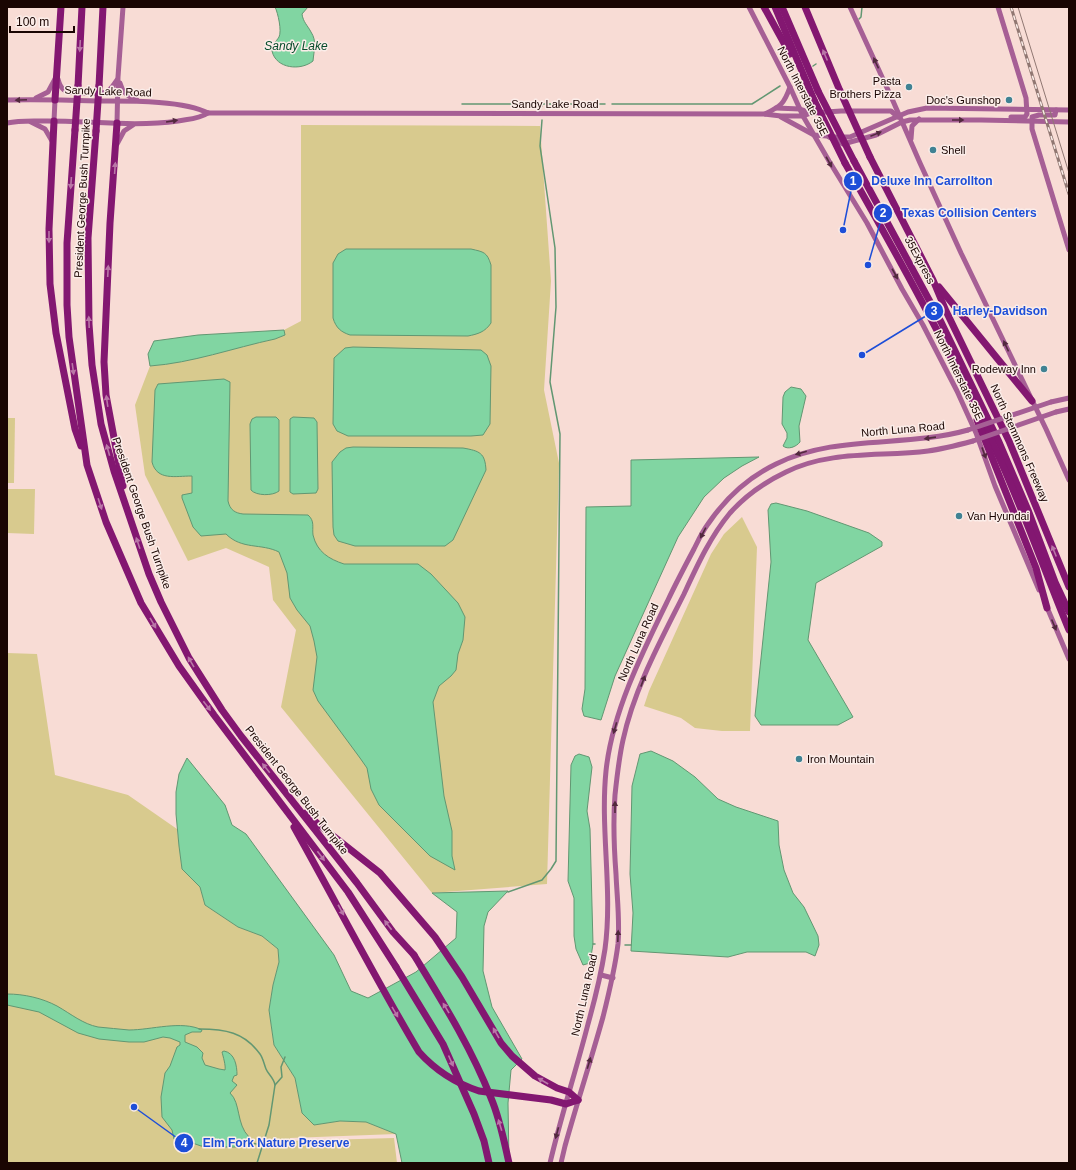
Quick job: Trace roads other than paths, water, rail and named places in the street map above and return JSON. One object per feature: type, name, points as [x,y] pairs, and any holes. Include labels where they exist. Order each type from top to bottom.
[{"type":"highway","points":[[55,100],[61,7]]},
{"type":"highway","name":"President George Bush Turnpike","points":[[82,7],[67,243],[68,306],[73,368],[87,465],[106,522],[141,603],[197,693],[348,892],[443,1044],[474,1114],[490,1163]]},
{"type":"highway","name":"President George Bush Turnpike","points":[[103,7],[88,246],[89,324],[92,365],[101,424],[114,471],[149,574],[188,658],[222,710],[393,932],[414,955],[472,1054],[492,1099],[509,1163]]},
{"type":"highway","points":[[764,7],[799,75],[814,100],[845,163],[914,286],[975,404],[993,444],[1069,630]]},
{"type":"highway","points":[[775,7],[809,91]]},
{"type":"highway","name":"35Express","points":[[782,7],[818,91],[941,322],[999,442],[1028,510],[1055,582],[1069,612]]},
{"type":"highway","name":"North Stemmons Freeway","points":[[805,7],[840,91],[870,157],[934,280],[949,317],[1009,441],[1069,587]]},
{"type":"highway","points":[[54,121],[49,229],[49,263],[52,306],[56,333],[76,429],[87,465]]},
{"type":"highway","points":[[117,123],[110,223],[105,336],[105,378],[110,422],[128,514]]},
{"type":"highway","points":[[934,280],[1032,401]]},
{"type":"highway","points":[[975,404],[978,421],[1033,561],[1047,608]]},
{"type":"highway","points":[[281,802],[343,914],[376,978],[419,1052],[428,1062],[447,1077],[468,1087],[485,1092],[551,1100],[566,1104],[578,1100],[569,1092],[544,1082],[520,1064],[501,1043],[462,977],[435,938],[380,873],[318,824],[290,798]]},
{"type":"main road","points":[[117,123],[118,77],[123,7]]},
{"type":"main road","name":"North Interstate 35E","points":[[749,7],[790,87],[803,116],[867,223],[902,289],[923,324],[957,391],[976,433],[995,486],[1069,659]]},
{"type":"main road","points":[[850,7],[960,252],[1069,480]]},
{"type":"main road","points":[[981,120],[990,117],[1025,117],[1027,114],[1026,98],[998,7]]},
{"type":"main road","points":[[56,76],[61,87],[66,91],[102,93],[110,90],[118,77]]},
{"type":"main road","points":[[36,99],[48,92],[56,76]]},
{"type":"main road","points":[[118,77],[121,88],[126,94],[131,98],[144,102]]},
{"type":"main road","points":[[764,114],[776,108],[785,101],[790,87]]},
{"type":"main road","name":"Sandy Lake Road","points":[[7,100],[36,99],[144,102],[173,104],[201,109],[208,113],[764,114],[803,116],[811,113],[841,111],[891,111],[900,118]]},
{"type":"main road","points":[[54,121],[55,100]]},
{"type":"main road","points":[[776,108],[800,109],[811,113]]},
{"type":"main road","points":[[781,116],[814,135],[850,137],[917,110],[938,108],[1069,110]]},
{"type":"main road","points":[[1056,110],[1055,115],[1036,115],[1032,118],[1031,122],[1069,250]]},
{"type":"main road","name":"Sandy Lake Road","points":[[7,123],[54,121],[135,124],[172,122],[201,117],[208,113]]},
{"type":"main road","points":[[900,118],[1069,122]]},
{"type":"main road","points":[[912,144],[912,126],[919,119]]},
{"type":"main road","points":[[28,121],[45,129],[53,142]]},
{"type":"main road","points":[[116,145],[124,131],[135,124]]},
{"type":"main road","name":"North Luna Road","points":[[550,1163],[601,976],[607,922],[604,803],[606,770],[613,734],[622,704],[647,643],[707,524],[743,484],[773,465],[797,454],[821,448],[948,436],[1051,402],[1069,398]]},
{"type":"main road","name":"North Luna Road","points":[[561,1163],[613,978],[618,944],[619,914],[616,872],[615,797],[623,738],[629,716],[649,665],[713,536],[730,513],[749,496],[770,480],[806,463],[829,458],[928,451],[948,448],[1069,409]]},
{"type":"main road","points":[[601,976],[613,978]]},
{"type":"water","name":"Sandy Lake","points":[[275,7],[308,7],[302,14],[304,22],[314,39],[315,46],[313,61],[296,67],[284,65],[278,62],[274,57],[272,47],[280,34],[280,26]]},
{"type":"water","points":[[346,249],[471,249],[484,253],[488,257],[491,265],[491,323],[481,332],[468,336],[350,335],[344,332],[337,327],[333,318],[333,263],[338,254]]},
{"type":"water","points":[[284,330],[285,335],[275,339],[197,359],[150,366],[148,354],[154,341],[198,335]]},
{"type":"water","points":[[345,348],[481,350],[487,355],[491,366],[490,424],[483,435],[471,436],[348,436],[337,431],[333,424],[334,358]]},
{"type":"water","points":[[224,379],[230,382],[228,501],[235,512],[243,514],[308,515],[312,522],[313,535],[317,546],[324,554],[333,560],[344,564],[418,564],[431,574],[458,603],[465,617],[463,640],[458,654],[456,670],[439,686],[433,702],[444,796],[452,831],[452,856],[455,870],[430,856],[379,805],[371,789],[367,768],[318,701],[313,690],[317,657],[314,641],[310,626],[297,610],[290,598],[287,573],[279,552],[272,549],[238,542],[226,534],[201,536],[193,527],[182,498],[182,495],[192,493],[192,476],[173,477],[162,475],[154,468],[152,462],[155,390],[158,384]]},
{"type":"water","points":[[791,387],[801,389],[806,396],[799,426],[800,442],[794,447],[787,448],[783,446],[787,438],[787,433],[782,424],[783,397],[785,392]]},
{"type":"water","points":[[256,417],[276,417],[279,420],[279,491],[273,494],[265,495],[253,492],[251,490],[250,424],[252,419]]},
{"type":"water","points":[[293,417],[314,418],[317,422],[318,489],[316,493],[293,494],[290,492],[290,419]]},
{"type":"water","points":[[346,448],[463,448],[474,450],[483,456],[486,470],[453,540],[445,546],[355,546],[338,541],[334,535],[333,527],[332,462],[340,452]]},
{"type":"water","points":[[759,457],[724,478],[704,497],[678,537],[615,676],[601,720],[584,716],[582,709],[585,689],[586,507],[631,506],[631,460]]},
{"type":"water","points":[[776,503],[807,511],[869,533],[882,542],[882,546],[816,583],[808,640],[853,717],[838,725],[761,725],[755,716],[771,562],[768,510],[771,504]]},
{"type":"water","points":[[651,751],[673,761],[695,777],[718,799],[736,807],[778,821],[779,845],[784,870],[793,893],[804,907],[818,936],[819,945],[815,956],[806,952],[747,952],[728,957],[631,951],[633,913],[630,874],[632,786],[640,754]]},
{"type":"water","points":[[579,754],[589,757],[592,767],[587,811],[590,829],[593,944],[590,963],[583,965],[576,949],[574,936],[574,898],[568,881],[571,765],[575,756]]},
{"type":"water","points":[[187,758],[225,805],[232,825],[246,834],[334,955],[351,991],[368,998],[416,972],[456,938],[457,912],[432,893],[508,891],[488,912],[484,926],[483,971],[492,1007],[522,1059],[511,1070],[508,1103],[509,1163],[402,1163],[396,1134],[366,1122],[340,1121],[314,1125],[302,1113],[295,1078],[274,1045],[269,1010],[279,962],[278,949],[262,936],[238,927],[205,905],[200,887],[182,869],[176,814],[176,792],[179,774]]},
{"type":"water","points":[[7,994],[26,996],[45,1001],[57,1006],[82,1021],[98,1027],[138,1030],[166,1026],[185,1026],[202,1030],[201,1032],[192,1032],[185,1035],[185,1042],[197,1047],[203,1053],[202,1058],[205,1065],[225,1070],[222,1052],[224,1051],[231,1054],[235,1060],[237,1075],[234,1076],[232,1081],[237,1085],[230,1093],[236,1102],[242,1126],[249,1137],[248,1140],[239,1147],[218,1147],[201,1146],[184,1140],[174,1139],[172,1130],[162,1117],[161,1097],[165,1073],[170,1066],[180,1042],[163,1037],[144,1042],[99,1039],[78,1033],[39,1012],[7,1005]]},
{"type":"waterway","points":[[859,19],[861,17],[862,7]]},
{"type":"waterway","points":[[612,104],[752,104],[780,86]]},
{"type":"waterway","points":[[462,104],[541,104],[542,106]]},
{"type":"waterway","points":[[541,104],[605,104]]},
{"type":"waterway","points":[[508,892],[542,880],[556,861],[560,434],[550,382],[556,307],[555,248],[540,146],[542,120]]},
{"type":"waterway","points":[[625,945],[631,945]]},
{"type":"waterway","points":[[199,1029],[226,1031],[241,1036],[254,1047],[261,1056],[275,1085]]},
{"type":"waterway","points":[[257,1163],[269,1125],[275,1085],[282,1077],[281,1067],[285,1057]]},
{"type":"waterway","points":[[245,1142],[262,1145]]},
{"type":"tram line","points":[[1018,7],[1069,173]]},
{"type":"railway","points":[[1011,7],[1069,194]]},
{"type":"place","name":"Pasta Brothers Pizza","points":[[909,87]]},
{"type":"place","name":"Doc's Gunshop","points":[[1009,100]]},
{"type":"place","name":"Shell","points":[[933,150]]},
{"type":"place","name":"Deluxe Inn Carrollton","points":[[843,230]]},
{"type":"place","name":"Texas Collision Centers","points":[[868,265]]},
{"type":"place","name":"Harley-Davidson","points":[[862,355]]},
{"type":"place","name":"Rodeway Inn","points":[[1044,369]]},
{"type":"place","name":"Van Hyundai","points":[[959,516]]},
{"type":"place","name":"Iron Mountain","points":[[799,759]]},
{"type":"place","name":"Elm Fork Nature Preserve","points":[[134,1107]]}]
